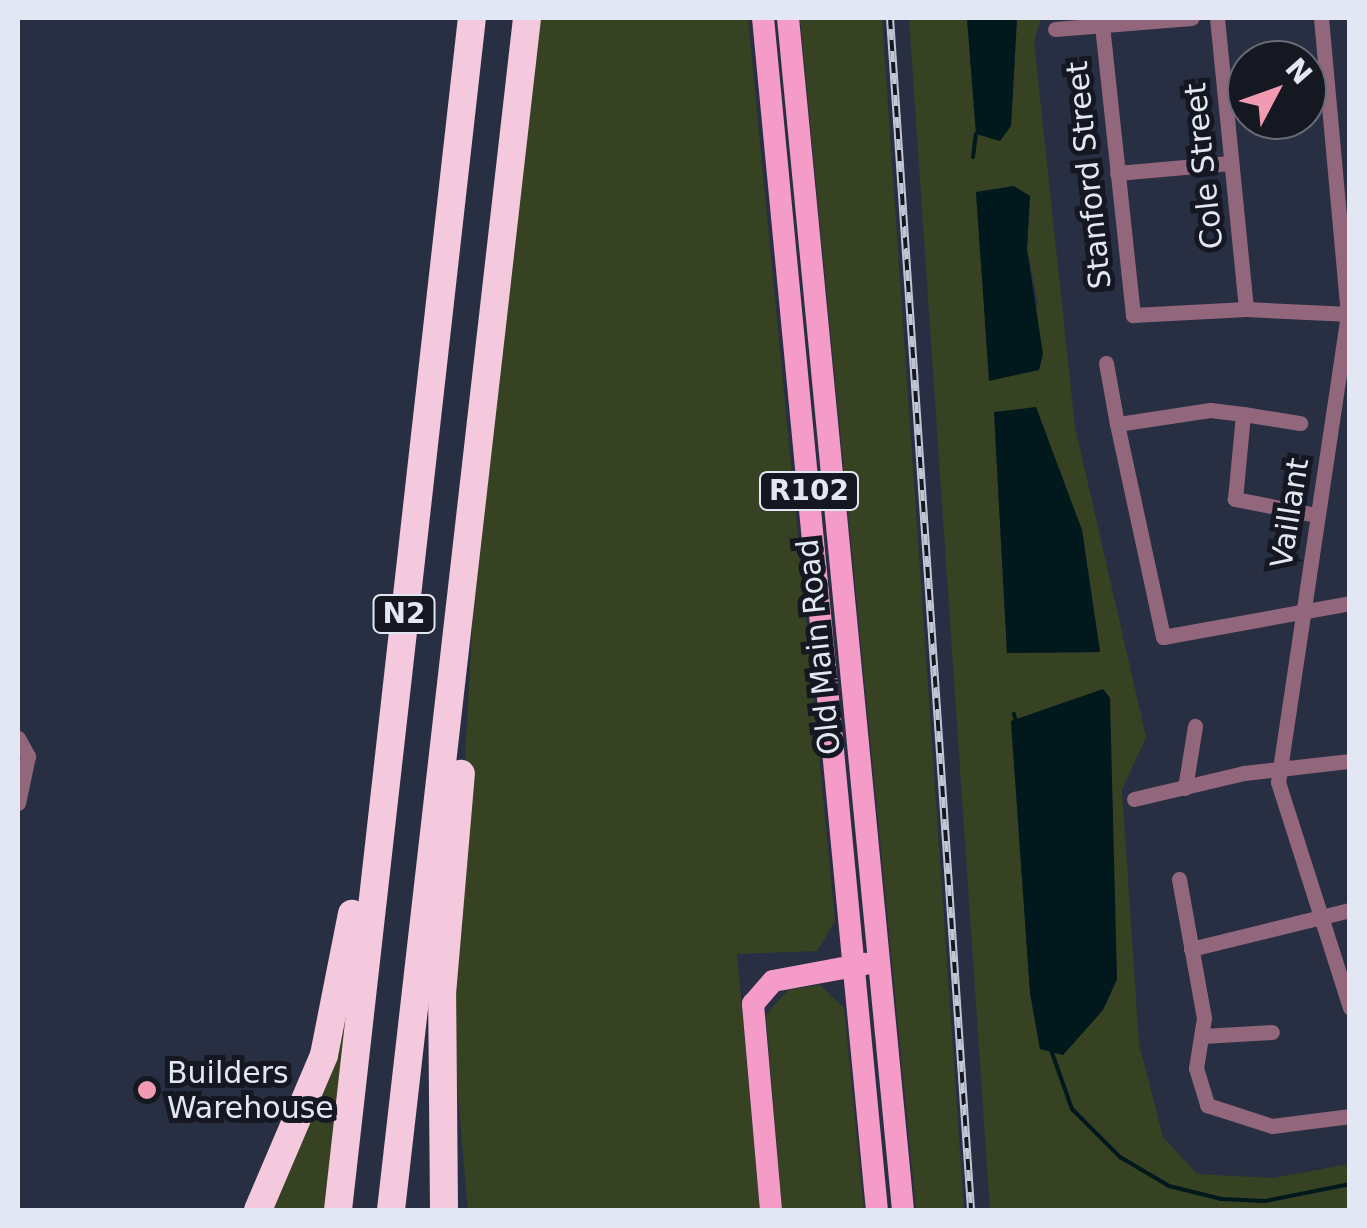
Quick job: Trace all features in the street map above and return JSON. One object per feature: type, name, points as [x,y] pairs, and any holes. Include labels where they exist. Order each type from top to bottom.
[{"type":"highway","name":"N2","points":[[338,1210],[472,18]]},
{"type":"highway","name":"N2","points":[[391,1210],[456,678],[526,18]]},
{"type":"highway","points":[[258,1210],[302,1119],[334,1018],[384,682],[402,628]]},
{"type":"highway","points":[[444,1210],[442,994],[462,769],[456,678]]},
{"type":"main road","name":"Old Main Road","points":[[763,18],[877,1210]]},
{"type":"main road","name":"Old Main Road","points":[[788,18],[903,1210]]},
{"type":"main road","points":[[771,1210],[752,1004],[772,981],[878,962]]},
{"type":"street","points":[[1055,29],[1192,18]]},
{"type":"street","name":"Cole Street","points":[[1217,18],[1246,309]]},
{"type":"street","name":"Vaillant","points":[[1320,18],[1349,314],[1341,418],[1316,515],[1278,770],[1350,1008]]},
{"type":"street","name":"Stanford Street","points":[[1102,25],[1136,317],[1246,309]]},
{"type":"street","points":[[1117,173],[1230,163]]},
{"type":"street","points":[[1246,309],[1349,314]]},
{"type":"street","points":[[1106,363],[1163,638],[1350,603]]},
{"type":"street","points":[[1117,424],[1210,410],[1300,423]]},
{"type":"street","points":[[1243,414],[1235,500],[1316,515]]},
{"type":"street","points":[[1185,788],[1195,726]]},
{"type":"street","points":[[18,738],[28,767],[18,802]]},
{"type":"street","points":[[1134,799],[1278,770],[1350,761]]},
{"type":"street","points":[[1179,879],[1203,1036],[1196,1068],[1212,1109],[1280,1126],[1350,1116]]},
{"type":"street","points":[[1191,949],[1350,910]]},
{"type":"street","points":[[1203,1036],[1272,1032]]},
{"type":"green space","points":[[540,18],[748,18],[835,921],[817,951],[737,954],[760,1210],[468,1210],[455,1063],[455,944],[473,612]]},
{"type":"green space","points":[[800,18],[882,18],[964,1210],[916,1210]]},
{"type":"green space","points":[[909,18],[967,18],[976,134],[1011,126],[1017,18],[1041,18],[1034,41],[1075,427],[1146,737],[1122,790],[1139,1044],[1163,1137],[1197,1174],[1273,1178],[1349,1164],[1349,1210],[990,1210]],"holes":[[[976,192],[1030,197],[1027,249],[1038,304],[990,381]],[[994,413],[1082,530],[1100,652],[1007,653]],[[1103,689],[1117,979],[1103,1010],[1063,1055],[1040,1049],[1030,993],[1011,722]]]},
{"type":"green space","points":[[820,985],[844,1008],[864,1210],[782,1210],[766,1015],[788,990]]},
{"type":"green space","points":[[350,1000],[326,1210],[266,1210]]},
{"type":"water","points":[[967,18],[1017,18],[1011,126],[1000,141],[976,134]]},
{"type":"water","points":[[1014,186],[1030,196],[1027,249],[1043,354],[1039,370],[989,381],[976,192]]},
{"type":"water","points":[[1036,407],[1082,530],[1100,652],[1007,653],[994,412]]},
{"type":"water","points":[[1103,689],[1110,698],[1117,979],[1103,1010],[1063,1055],[1040,1049],[1030,993],[1011,721]]},
{"type":"waterway","points":[[973,157],[976,134]]},
{"type":"waterway","points":[[1014,714],[1017,725]]},
{"type":"waterway","points":[[1050,1047],[1072,1109],[1120,1157],[1169,1186],[1221,1199],[1265,1201],[1350,1184]]},
{"type":"railway","points":[[890,18],[971,1210]]},
{"type":"place","name":"Builders Warehouse","points":[[147,1090]]}]
